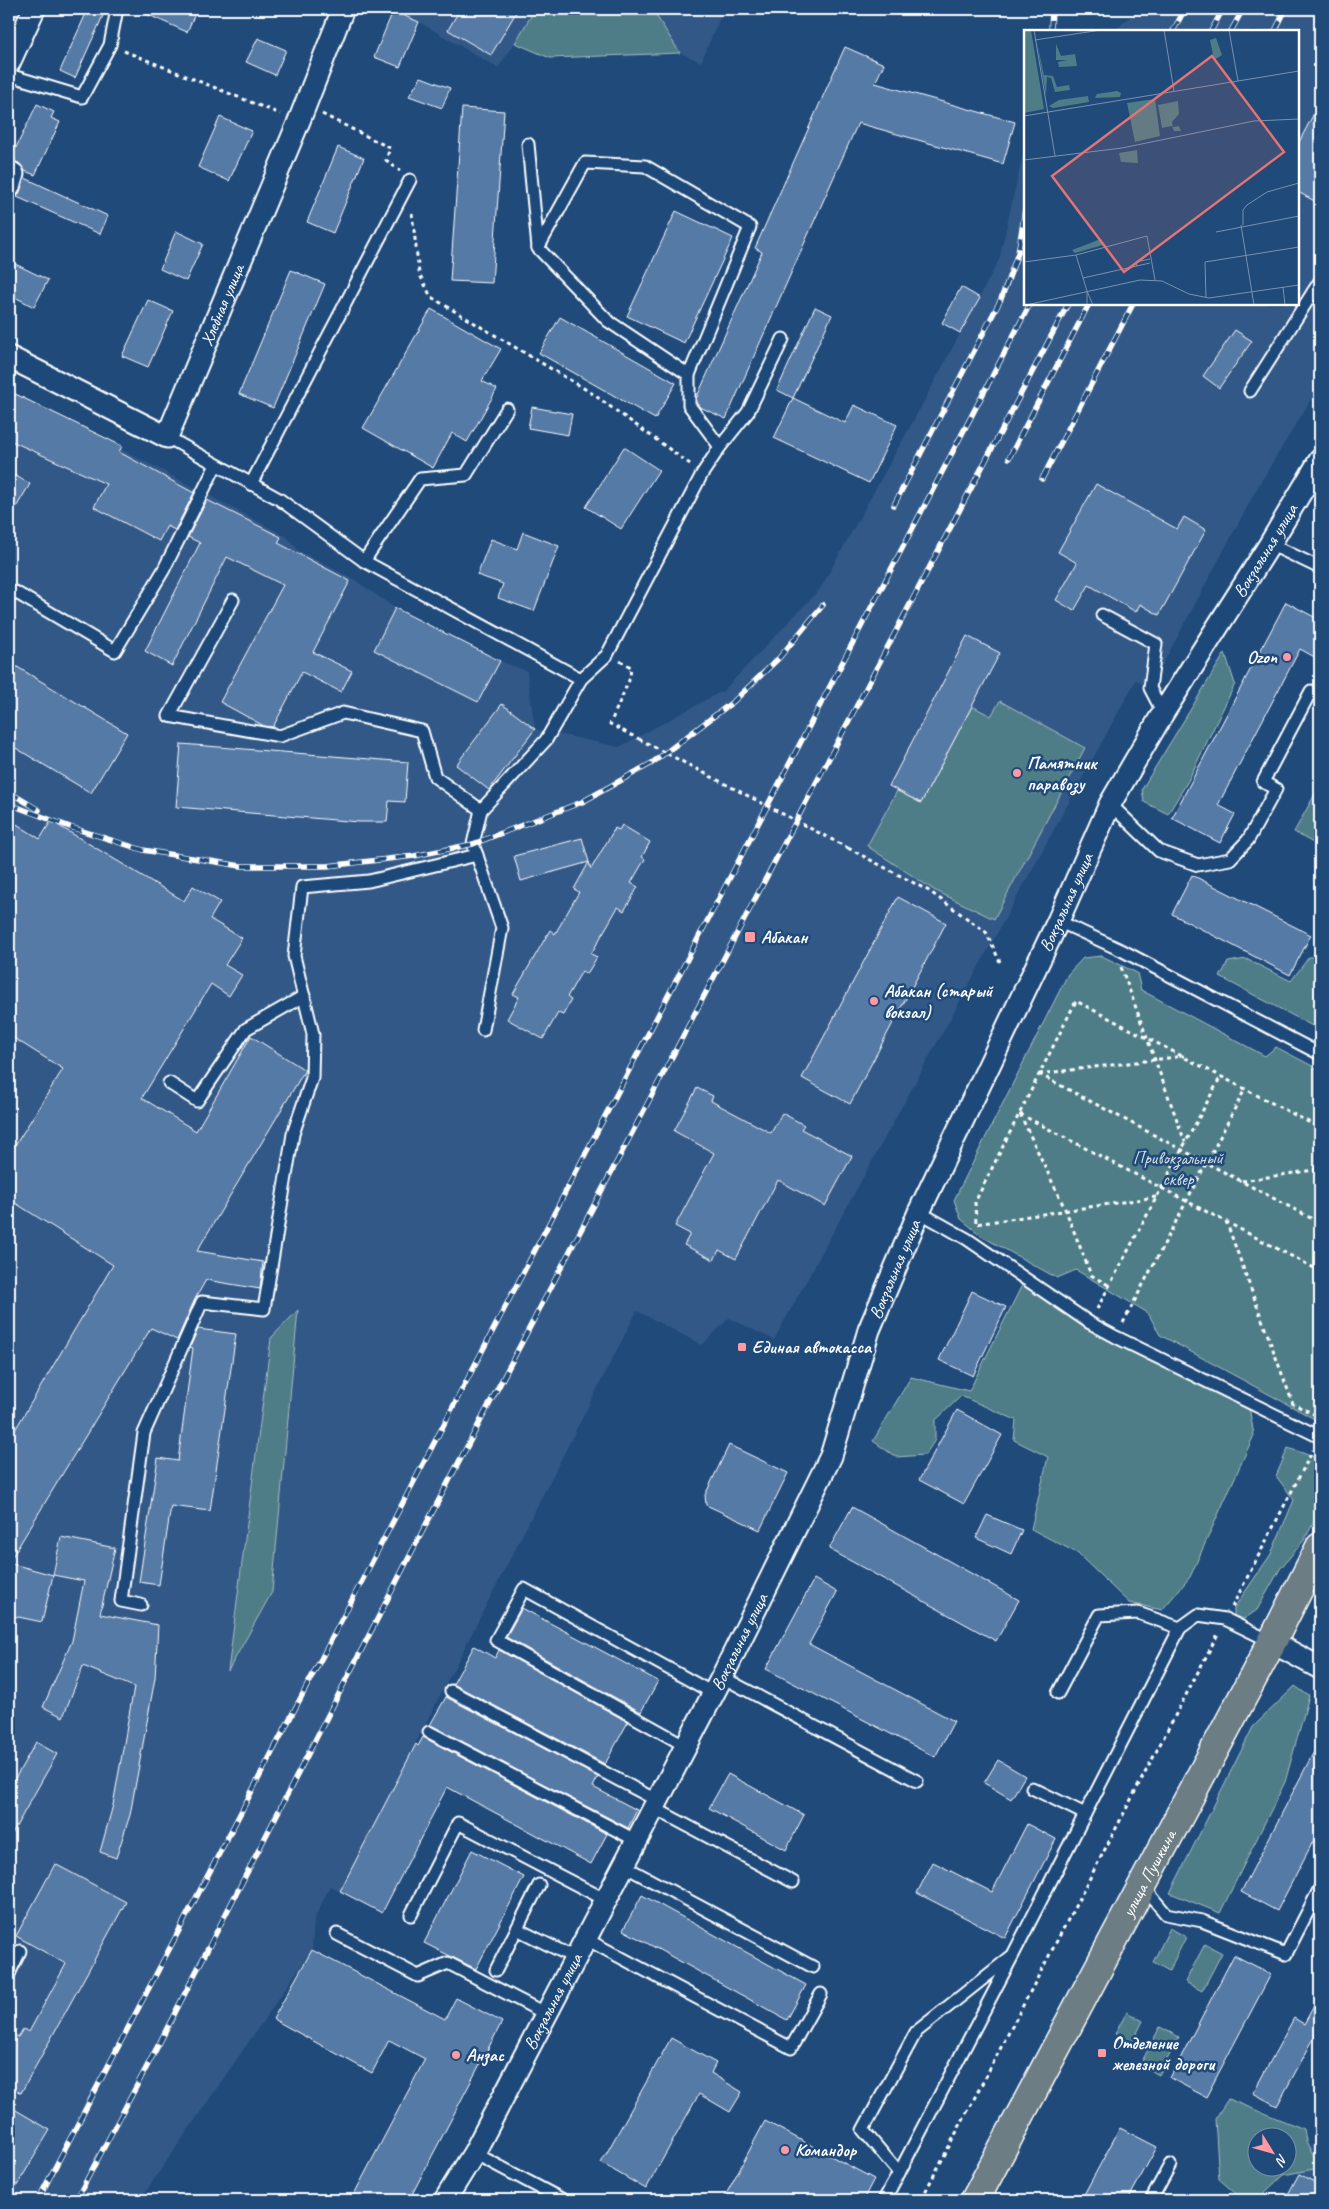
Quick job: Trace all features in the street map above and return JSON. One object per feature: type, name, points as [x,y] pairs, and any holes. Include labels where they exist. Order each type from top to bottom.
[{"type":"main road","name":"улица Пушкина","points":[[975,2200],[1272,1642],[1320,1546]]},
{"type":"street","points":[[9,63],[34,9]]},
{"type":"street","name":"Хлебная улица","points":[[167,437],[302,113],[343,9]]},
{"type":"street","points":[[9,172],[13,174],[9,186]]},
{"type":"street","points":[[9,357],[167,437]]},
{"type":"street","name":"Вокзальная улица","points":[[445,2200],[474,2153],[637,1842],[718,1685],[831,1456],[869,1330],[920,1212],[1058,921],[1110,804],[1163,713],[1270,544],[1320,460]]},
{"type":"street","points":[[1272,1642],[1320,1668]]},
{"type":"lane","points":[[9,75],[82,97],[110,45],[117,9]]},
{"type":"lane","points":[[528,144],[538,248],[608,321],[689,375]]},
{"type":"lane","points":[[538,248],[585,163],[645,166],[750,227],[689,375],[689,405],[720,448]]},
{"type":"lane","points":[[251,484],[410,180]]},
{"type":"lane","points":[[1250,391],[1317,294],[1320,281]]},
{"type":"lane","points":[[484,1030],[502,928],[473,844],[481,810],[546,740],[581,679],[607,655],[702,474],[748,412],[783,338]]},
{"type":"lane","points":[[364,561],[420,479],[466,475],[507,409]]},
{"type":"lane","points":[[167,437],[279,499],[364,561],[581,679]]},
{"type":"lane","points":[[15,592],[115,651],[163,571],[216,465]]},
{"type":"lane","points":[[1270,544],[1320,568]]},
{"type":"lane","points":[[233,600],[169,716],[280,736],[343,713],[422,732],[435,776],[481,810]]},
{"type":"lane","points":[[1102,615],[1156,644],[1150,688],[1163,713]]},
{"type":"lane","points":[[1110,804],[1159,851],[1198,865],[1230,859],[1248,840],[1276,789],[1263,782],[1311,691],[1320,696]]},
{"type":"lane","points":[[141,1605],[121,1601],[144,1433],[202,1302],[264,1309],[293,1134],[312,1078],[313,1034],[294,956],[302,887],[369,881],[477,855]]},
{"type":"lane","points":[[1058,921],[1123,951],[1320,1054]]},
{"type":"lane","points":[[169,1084],[196,1101],[246,1029],[304,996]]},
{"type":"lane","points":[[920,1212],[967,1238],[1090,1323],[1320,1437]]},
{"type":"lane","points":[[686,1746],[496,1640],[524,1589],[917,1781]]},
{"type":"lane","points":[[1058,1693],[1099,1614],[1138,1613],[1180,1628]]},
{"type":"lane","points":[[884,2200],[1013,1955],[1180,1628],[1198,1615],[1225,1619],[1272,1642]]},
{"type":"lane","points":[[451,1691],[793,1882]]},
{"type":"lane","points":[[429,1732],[637,1842]]},
{"type":"lane","points":[[1032,1788],[1085,1814]]},
{"type":"lane","points":[[412,1914],[458,1823],[606,1900]]},
{"type":"lane","points":[[624,1866],[813,1967]]},
{"type":"lane","points":[[496,1970],[539,1885]]},
{"type":"lane","points":[[1142,1885],[1166,1914],[1202,1921],[1286,1954],[1320,1888]]},
{"type":"lane","points":[[517,1929],[575,1958]]},
{"type":"lane","points":[[337,1934],[418,1976],[448,1963],[546,2014]]},
{"type":"lane","points":[[586,1938],[791,2048],[821,1994]]},
{"type":"lane","points":[[9,1974],[20,1951]]},
{"type":"lane","points":[[898,2173],[863,2130],[916,2032],[1013,1955]]},
{"type":"lane","points":[[474,2153],[563,2200]]},
{"type":"lane","points":[[1151,2200],[1170,2165]]},
{"type":"path","points":[[110,45],[343,126],[390,148],[386,160],[410,180],[412,220],[419,273],[431,297],[590,392],[702,474]]},
{"type":"path","points":[[607,655],[631,667],[630,678],[610,724],[918,885],[986,932],[1000,962]]},
{"type":"path","points":[[1119,962],[1186,1142]]},
{"type":"path","points":[[1156,1197],[976,1224],[975,1202],[1076,1001],[1320,1128]]},
{"type":"path","points":[[1039,1074],[1184,1056]]},
{"type":"path","points":[[1039,1074],[1320,1223]]},
{"type":"path","points":[[1090,1323],[1221,1076]]},
{"type":"path","points":[[1116,1337],[1245,1089]]},
{"type":"path","points":[[1020,1114],[1320,1271]]},
{"type":"path","points":[[1020,1114],[1066,1211],[1091,1275],[1110,1286]]},
{"type":"path","points":[[1240,1181],[1320,1169]]},
{"type":"path","points":[[1226,1221],[1294,1404],[1320,1418]]},
{"type":"path","points":[[914,2200],[923,2196],[1191,1688],[1320,1437]]},
{"type":"shaded area","points":[[394,9],[538,9],[498,68],[419,22],[393,11]]},
{"type":"shaded area","points":[[580,9],[724,9],[701,62]]},
{"type":"shaded area","points":[[1139,9],[1320,9],[1320,385],[1259,485],[1150,688],[1136,680],[774,1340],[729,1318],[702,1345],[637,1311],[340,1891],[330,1886],[314,1920],[312,1950],[140,2200],[9,2200],[9,389],[287,537],[299,551],[355,580],[395,608],[374,650],[478,702],[500,661],[527,671],[535,729],[619,747],[724,690],[820,589],[923,403],[999,260],[1024,149],[1024,305],[1299,305],[1299,30],[1115,30]]},
{"type":"shaded area","points":[[1313,2141],[1320,2144],[1320,2200],[1295,2200],[1287,2196]]},
{"type":"green space","points":[[535,9],[652,9],[680,53],[550,58],[515,43]]},
{"type":"green space","points":[[1225,653],[1235,684],[1188,781],[1168,814],[1144,802],[1142,789]]},
{"type":"green space","points":[[1000,701],[1085,748],[994,919],[934,890],[867,846],[897,791],[921,803],[972,706],[991,716]]},
{"type":"green space","points":[[1320,785],[1320,847],[1294,832]]},
{"type":"green space","name":"Привокзальный сквер","points":[[1102,956],[1137,973],[1141,990],[1265,1056],[1276,1047],[1320,1070],[1320,1422],[1160,1335],[1148,1313],[1076,1270],[1057,1278],[983,1237],[961,1219],[954,1200],[1068,974],[1083,958]]},
{"type":"green space","points":[[1309,957],[1320,957],[1320,1030],[1220,977],[1228,962],[1246,959],[1291,981]]},
{"type":"green space","points":[[1023,1283],[1249,1407],[1254,1435],[1190,1577],[1162,1610],[1129,1603],[1077,1553],[1031,1529],[1048,1457],[1014,1440],[1016,1420],[961,1396],[935,1421],[935,1440],[925,1455],[896,1457],[873,1441],[911,1377],[969,1391]]},
{"type":"green space","points":[[298,1310],[272,1592],[228,1671],[271,1338]]},
{"type":"green space","points":[[1288,1448],[1320,1459],[1320,1510],[1305,1539],[1280,1569],[1257,1610],[1244,1619],[1234,1616],[1234,1608],[1271,1554],[1294,1500],[1276,1476]]},
{"type":"green space","points":[[1295,1686],[1309,1696],[1285,1782],[1220,1913],[1170,1893],[1253,1727]]},
{"type":"green space","points":[[1170,1928],[1186,1937],[1169,1971],[1153,1962]]},
{"type":"green space","points":[[1205,1944],[1222,1953],[1202,1991],[1185,1982]]},
{"type":"green space","points":[[1127,2012],[1143,2021],[1132,2043],[1115,2034]]},
{"type":"green space","points":[[1160,2027],[1179,2037],[1159,2075],[1140,2065]]},
{"type":"green space","points":[[1228,2099],[1304,2129],[1306,2141],[1319,2168],[1296,2172],[1296,2126],[1246,2126],[1246,2176],[1282,2176],[1257,2200],[1243,2200],[1219,2179],[1215,2119]]},
{"type":"building","points":[[88,9],[106,9],[75,78],[60,71]]},
{"type":"building","points":[[135,9],[197,9],[187,32]]},
{"type":"building","points":[[460,9],[518,9],[491,55],[448,30]]},
{"type":"building","points":[[393,11],[419,22],[400,67],[374,57]]},
{"type":"building","points":[[258,38],[286,50],[275,75],[246,62]]},
{"type":"building","points":[[845,47],[884,64],[875,83],[1015,122],[1003,164],[858,123],[726,419],[700,407],[696,399],[762,252],[755,248]]},
{"type":"building","points":[[421,77],[450,88],[442,108],[409,96]]},
{"type":"building","points":[[1320,102],[1320,204],[1299,193],[1299,142]]},
{"type":"building","points":[[37,104],[54,112],[51,118],[60,122],[35,175],[25,171],[19,163],[10,160]]},
{"type":"building","points":[[462,108],[504,111],[492,283],[450,281]]},
{"type":"building","points":[[220,117],[252,131],[229,181],[198,167]]},
{"type":"building","points":[[338,147],[364,158],[333,233],[307,222]]},
{"type":"building","points":[[25,178],[108,216],[100,234],[17,197]]},
{"type":"building","points":[[676,211],[733,238],[684,343],[627,316]]},
{"type":"building","points":[[176,231],[203,244],[186,281],[160,269]]},
{"type":"building","points":[[9,261],[48,280],[34,307],[9,294]]},
{"type":"building","points":[[291,270],[325,284],[273,408],[239,394]]},
{"type":"building","points":[[961,287],[980,298],[960,333],[942,323]]},
{"type":"building","points":[[148,300],[173,311],[148,367],[122,356]]},
{"type":"building","points":[[815,307],[832,315],[793,398],[777,390]]},
{"type":"building","points":[[431,309],[501,349],[482,381],[497,389],[467,442],[452,433],[433,468],[363,428]]},
{"type":"building","points":[[560,317],[676,383],[655,419],[539,353]]},
{"type":"building","points":[[1235,330],[1252,341],[1219,388],[1203,376]]},
{"type":"building","points":[[9,391],[122,446],[119,452],[194,493],[175,530],[167,526],[159,541],[94,507],[106,484],[9,440]]},
{"type":"building","points":[[793,398],[845,423],[854,405],[897,425],[869,483],[774,438]]},
{"type":"building","points":[[532,407],[572,414],[568,435],[528,428]]},
{"type":"building","points":[[624,447],[659,470],[621,529],[586,507]]},
{"type":"building","points":[[9,472],[30,484],[9,519]]},
{"type":"building","points":[[1096,484],[1177,529],[1184,517],[1206,530],[1159,615],[1140,604],[1136,612],[1089,585],[1074,611],[1056,600],[1077,563],[1058,552]]},
{"type":"building","points":[[207,500],[281,537],[278,543],[350,581],[313,652],[352,671],[341,692],[302,672],[273,727],[264,726],[220,702],[283,585],[227,557],[172,666],[145,651],[200,543],[188,537]]},
{"type":"building","points":[[523,532],[559,546],[534,611],[498,598],[503,584],[477,575],[491,539],[517,549]]},
{"type":"building","points":[[1286,602],[1320,620],[1320,660],[1300,649],[1218,805],[1235,814],[1220,843],[1172,818]]},
{"type":"building","points":[[395,608],[500,661],[478,702],[374,650]]},
{"type":"building","points":[[967,636],[1000,653],[921,803],[889,786]]},
{"type":"building","points":[[9,662],[127,733],[91,793],[9,744]]},
{"type":"building","points":[[502,704],[535,729],[489,790],[456,765]]},
{"type":"building","points":[[181,744],[408,762],[405,802],[389,801],[387,822],[360,822],[176,807]]},
{"type":"building","points":[[9,819],[40,839],[51,821],[184,901],[193,886],[220,902],[210,919],[242,938],[225,965],[242,975],[229,996],[211,984],[142,1098],[196,1131],[251,1036],[305,1070],[197,1251],[263,1262],[260,1289],[206,1280],[195,1299],[177,1340],[151,1328],[9,1562],[9,1440],[113,1265],[9,1199],[9,1155],[63,1069],[9,1035]]},
{"type":"building","points":[[622,825],[650,842],[642,857],[645,859],[631,883],[638,887],[624,911],[618,907],[591,954],[597,957],[587,974],[582,971],[567,997],[571,1000],[563,1015],[558,1013],[543,1039],[507,1019],[519,997],[513,994],[550,930],[555,934],[579,892],[574,889],[589,862],[591,869],[615,828],[619,830]]},
{"type":"building","points":[[582,838],[589,862],[521,881],[514,856]]},
{"type":"building","points":[[1192,875],[1311,935],[1290,975],[1172,914]]},
{"type":"building","name":"Абакан (старый вокзал)","points":[[898,897],[946,923],[850,1104],[802,1078]]},
{"type":"building","points":[[697,1088],[713,1096],[711,1101],[771,1133],[782,1113],[804,1125],[801,1129],[852,1156],[825,1206],[778,1180],[736,1259],[719,1250],[714,1260],[684,1245],[690,1234],[675,1226],[714,1153],[674,1131]]},
{"type":"building","points":[[972,1291],[1006,1307],[973,1376],[939,1360]]},
{"type":"building","points":[[198,1329],[236,1334],[210,1511],[171,1506],[159,1585],[139,1582],[158,1458],[178,1461],[193,1348],[190,1347]]},
{"type":"building","points":[[957,1410],[1002,1435],[964,1504],[919,1480]]},
{"type":"building","points":[[729,1445],[788,1473],[760,1530],[706,1505],[705,1495]]},
{"type":"building","points":[[852,1507],[1019,1600],[996,1641],[829,1549]]},
{"type":"building","points":[[987,1515],[1022,1530],[1011,1554],[976,1538]]},
{"type":"building","points":[[61,1537],[115,1548],[100,1614],[158,1625],[155,1678],[130,1815],[116,1858],[100,1852],[113,1805],[134,1687],[83,1666],[63,1717],[43,1707],[72,1641],[84,1581],[53,1575]]},
{"type":"building","points":[[9,1563],[53,1575],[42,1622],[9,1615]]},
{"type":"building","points":[[814,1579],[837,1592],[809,1644],[954,1721],[935,1757],[766,1669]]},
{"type":"building","points":[[522,1608],[658,1681],[641,1712],[506,1637]]},
{"type":"building","points":[[474,1646],[495,1658],[499,1650],[628,1722],[605,1764],[453,1684]]},
{"type":"building","points":[[446,1697],[598,1777],[593,1787],[637,1810],[628,1828],[430,1725]]},
{"type":"building","points":[[423,1737],[607,1834],[591,1864],[447,1787],[382,1913],[340,1891],[416,1744],[418,1746]]},
{"type":"building","points":[[1320,1740],[1320,1828],[1277,1911],[1241,1892]]},
{"type":"building","points":[[36,1742],[57,1754],[9,1839],[9,1789]]},
{"type":"building","points":[[998,1760],[1025,1776],[1011,1799],[984,1783]]},
{"type":"building","points":[[728,1774],[804,1815],[786,1850],[709,1808]]},
{"type":"building","points":[[1027,1824],[1056,1839],[1005,1938],[917,1893],[933,1862],[992,1892]]},
{"type":"building","points":[[472,1850],[524,1877],[476,1969],[424,1943]]},
{"type":"building","points":[[55,1864],[126,1902],[21,2093],[9,2086],[9,2032],[18,2037],[23,2029],[29,2032],[66,1964],[16,1936]]},
{"type":"building","points":[[642,1895],[806,1985],[787,2020],[623,1930]]},
{"type":"building","points":[[312,1950],[445,2019],[456,1998],[502,2022],[409,2200],[351,2200],[425,2059],[389,2040],[372,2073],[273,2019]]},
{"type":"building","points":[[1234,1955],[1271,1974],[1206,2097],[1170,2078]]},
{"type":"building","points":[[1320,1995],[1320,2027],[1277,2106],[1253,2093],[1294,2018],[1304,2024]]},
{"type":"building","points":[[671,2038],[716,2063],[711,2073],[742,2092],[730,2112],[699,2094],[646,2189],[601,2163]]},
{"type":"building","points":[[9,2106],[50,2130],[9,2199]]},
{"type":"building","name":"Командор","points":[[765,2121],[874,2179],[863,2200],[723,2200]]},
{"type":"building","points":[[1120,2128],[1157,2147],[1128,2200],[1081,2200]]},
{"type":"building","points":[[1299,2174],[1320,2185],[1320,2200],[1285,2200]]},
{"type":"railway","points":[[1051,30],[1052,9]]},
{"type":"railway","points":[[1174,30],[1185,9]]},
{"type":"railway","points":[[1212,30],[1223,9]]},
{"type":"railway","points":[[1232,30],[1243,9]]},
{"type":"railway","points":[[1276,30],[1286,9]]},
{"type":"railway","points":[[894,505],[1001,299],[1018,253],[1024,216]]},
{"type":"railway","points":[[38,2200],[1029,305]]},
{"type":"railway","points":[[76,2200],[160,2042],[420,1536],[1067,305]]},
{"type":"railway","points":[[1009,458],[1088,305]]},
{"type":"railway","points":[[1042,479],[1132,305]]},
{"type":"railway","points":[[9,804],[70,827],[143,850],[241,866],[327,866],[414,856],[473,844],[582,802],[652,763],[734,701],[779,658],[823,605]]},
{"type":"railway","points":[[9,792],[39,810]]},
{"type":"place","name":"Ozon","points":[[1287,657]]},
{"type":"place","name":"Памятник паравозу","points":[[1017,773]]},
{"type":"place","name":"Абакан","points":[[750,937]]},
{"type":"place","name":"Абакан (старый вокзал)","points":[[874,1001]]},
{"type":"place","name":"Единая автокасса","points":[[742,1347]]},
{"type":"place","name":"Отделение железной дороги","points":[[1102,2053]]},
{"type":"place","name":"Анзас","points":[[456,2055]]},
{"type":"place","name":"Командор","points":[[785,2150]]}]
